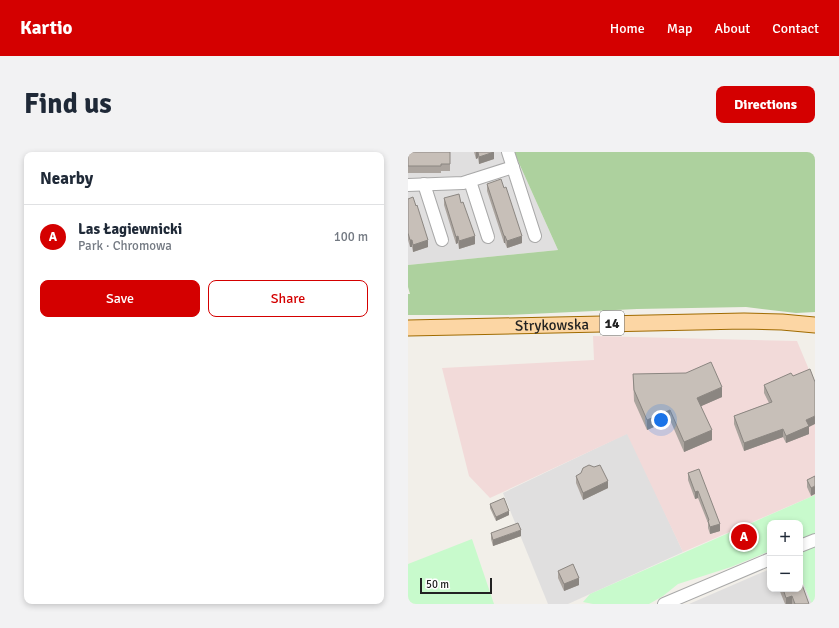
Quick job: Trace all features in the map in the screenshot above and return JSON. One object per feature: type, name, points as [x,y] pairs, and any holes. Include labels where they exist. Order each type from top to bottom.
[{"type":"main road","name":"Strykowska","points":[[408,328],[744,320],[776,321],[815,326]]},
{"type":"street","points":[[508,152],[535,236]]},
{"type":"street","points":[[408,185],[458,184],[513,167]]},
{"type":"street","points":[[470,181],[488,237]]},
{"type":"street","points":[[424,184],[442,240]]},
{"type":"street","points":[[803,545],[815,540]]},
{"type":"street","points":[[664,604],[767,560]]},
{"type":"shaded area","points":[[408,152],[514,152],[558,250],[408,265]]},
{"type":"shaded area","points":[[593,336],[797,341],[815,384],[815,495],[683,552],[627,434],[490,498],[469,476],[442,368],[594,360]]},
{"type":"shaded area","points":[[628,433],[683,552],[568,604],[548,604],[503,493]]},
{"type":"shaded area","points":[[767,570],[767,592],[803,592],[803,583],[812,604],[689,604]]},
{"type":"green space","points":[[514,152],[815,152],[815,312],[796,313],[746,307],[637,309],[507,315],[408,315],[408,294],[410,294],[408,287],[408,265],[558,250]]},
{"type":"green space","points":[[815,495],[815,604],[812,604],[803,583],[803,520],[767,520],[767,552],[731,567],[678,584],[663,596],[649,604],[593,604],[583,602],[590,594]]},
{"type":"green space","points":[[472,539],[494,604],[408,604],[408,564]]},
{"type":"building","points":[[408,152],[450,152],[450,164],[441,164],[441,166],[408,166]]},
{"type":"building","points":[[478,152],[494,152],[479,157]]},
{"type":"building","points":[[501,179],[504,188],[506,187],[522,236],[507,241],[487,184]]},
{"type":"building","points":[[459,194],[461,203],[463,202],[475,236],[459,241],[458,236],[456,237],[444,198]]},
{"type":"building","points":[[413,197],[428,240],[413,245],[408,233],[408,199]]},
{"type":"building","points":[[711,362],[722,387],[697,398],[712,430],[684,442],[670,410],[647,420],[634,390],[633,374],[686,373]]},
{"type":"building","points":[[810,369],[815,382],[815,416],[806,420],[809,426],[786,436],[783,429],[744,443],[734,416],[772,402],[764,385],[791,373],[793,376]]},
{"type":"building","points":[[589,465],[594,467],[600,465],[608,481],[583,493],[576,476],[581,473],[583,468]]},
{"type":"building","points":[[699,469],[720,524],[710,527],[709,520],[698,491],[695,492],[688,473]]},
{"type":"building","points":[[815,476],[815,486],[811,488],[807,480]]},
{"type":"building","points":[[504,498],[509,511],[496,517],[490,504]]},
{"type":"building","points":[[518,523],[521,530],[493,540],[491,533]]},
{"type":"building","points":[[573,564],[579,578],[564,584],[558,571]]},
{"type":"building","points":[[803,587],[809,604],[795,604],[792,596],[786,598],[784,592],[803,592]]},
{"type":"place","name":"Las Łagiewnicki","points":[[744,537]]}]
